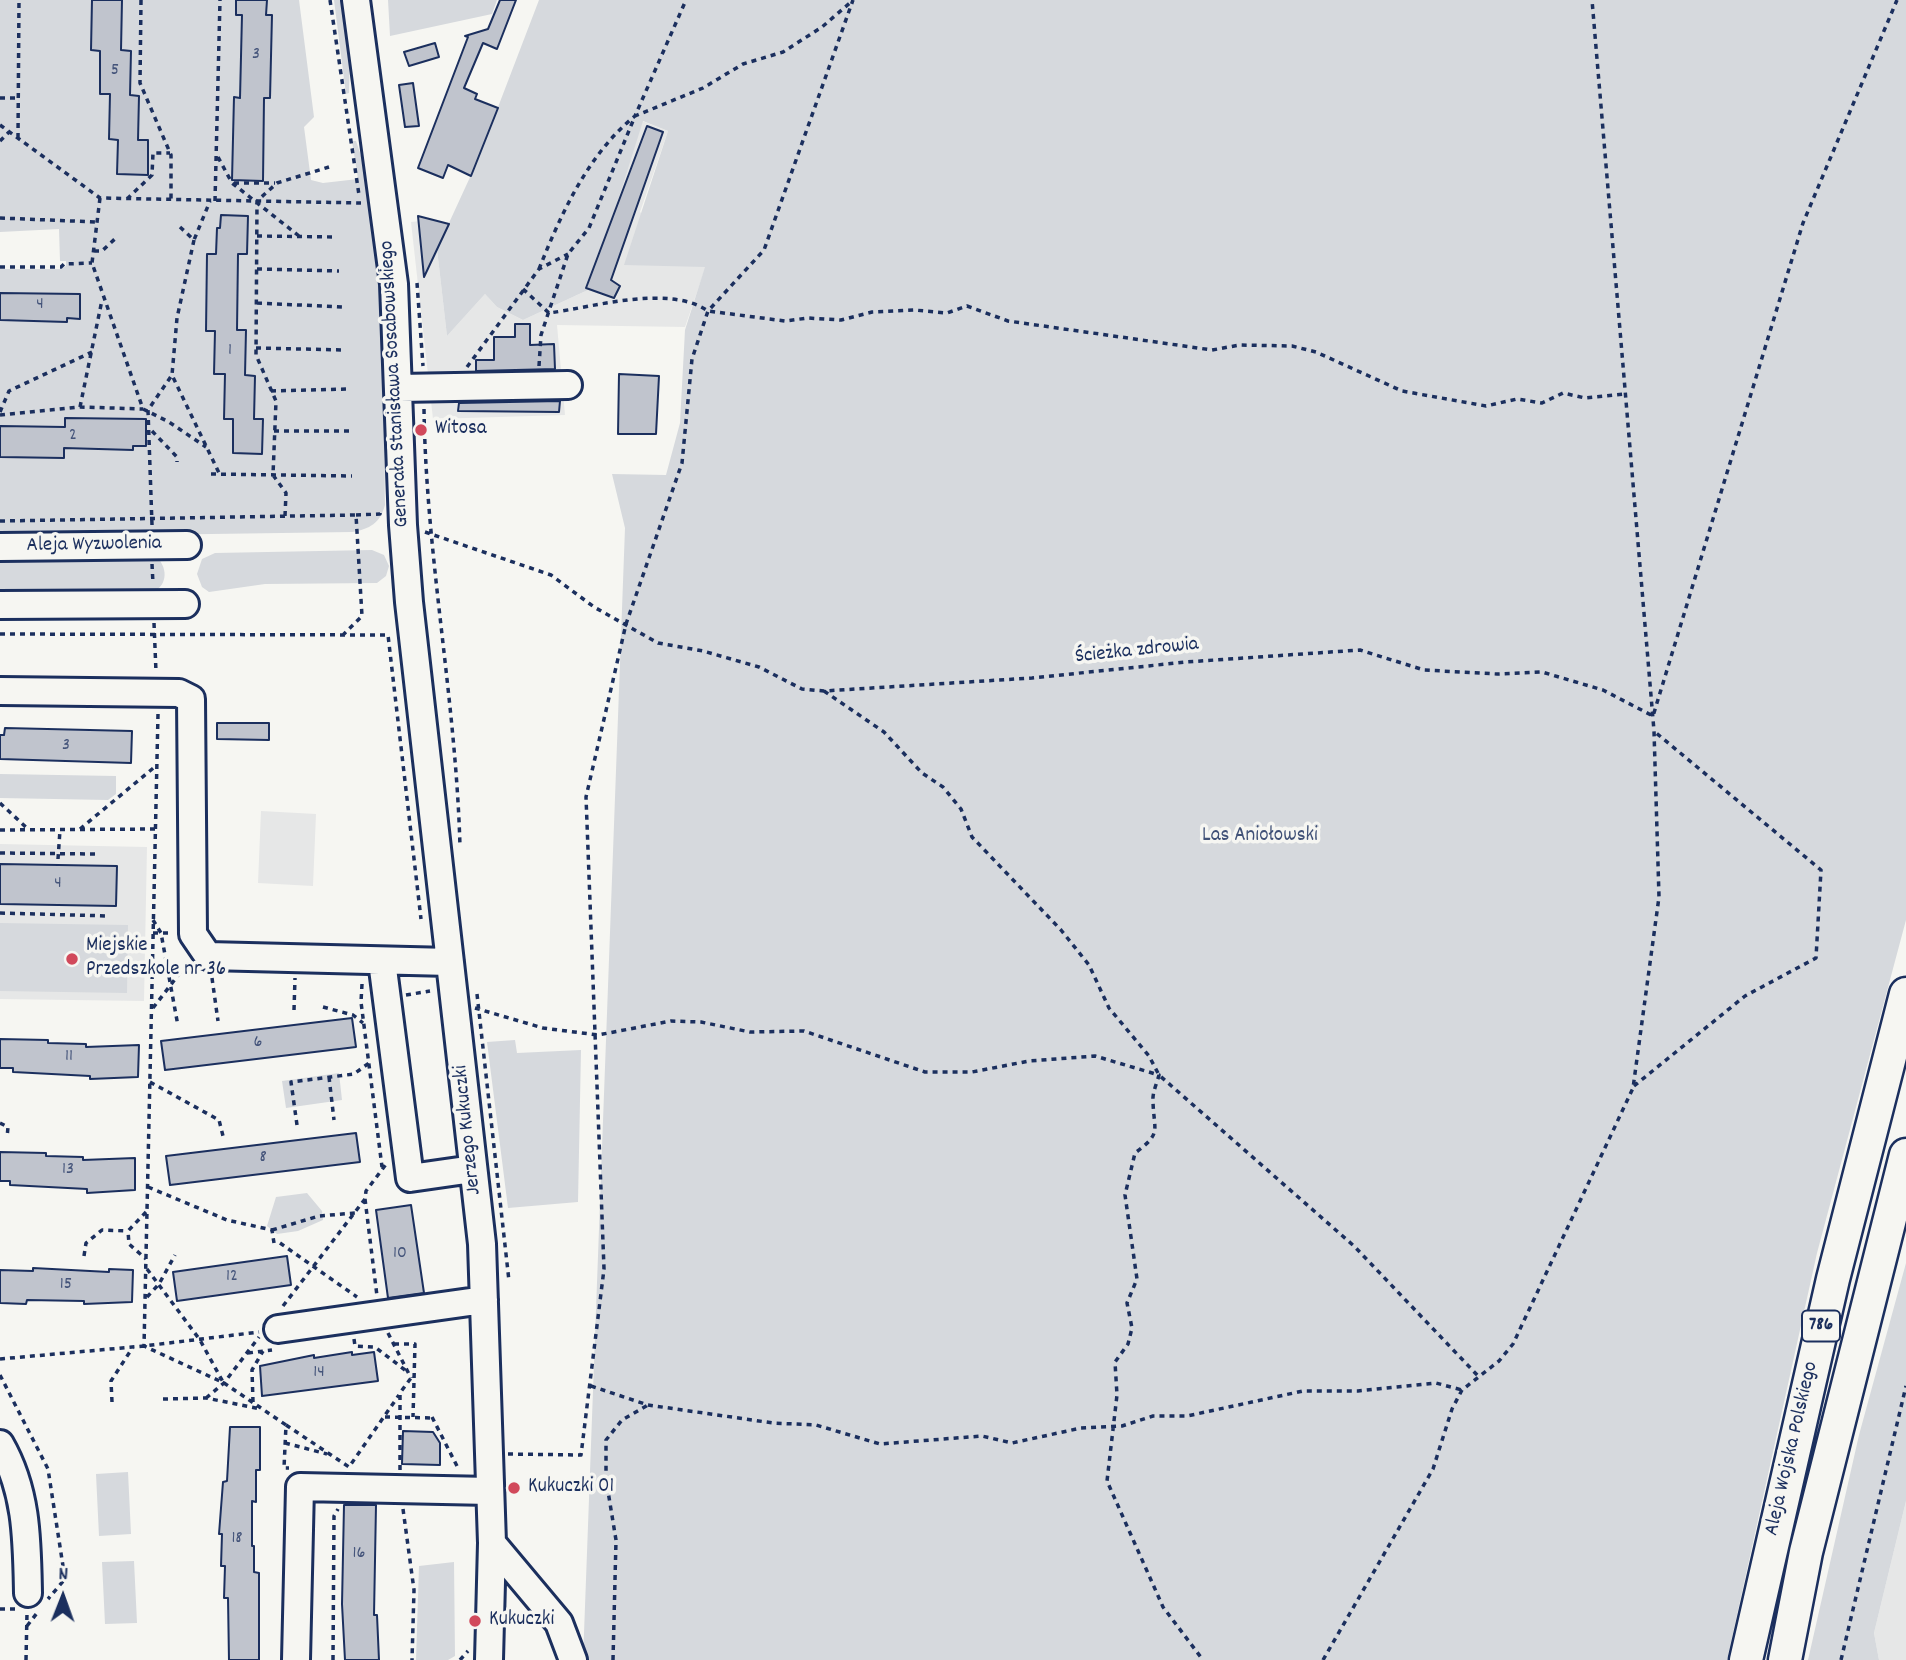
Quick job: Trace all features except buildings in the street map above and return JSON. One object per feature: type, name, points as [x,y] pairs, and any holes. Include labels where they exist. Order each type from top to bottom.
[{"type":"main road","name":"Aleja Wojska Polskiego","points":[[1746,1660],[1833,1279],[1906,995]]},
{"type":"main road","name":"Aleja Wojska Polskiego","points":[[1785,1660],[1806,1552],[1906,1154]]},
{"type":"street","name":"Generała Stanisława Sosabowskiego","points":[[356,0],[412,388],[404,544],[409,602]]},
{"type":"street","points":[[412,388],[568,384]]},
{"type":"street","name":"Aleja Wyzwolenia","points":[[0,547],[187,545]]},
{"type":"street","name":"Jerzego Kukuczki","points":[[409,602],[439,962],[456,1007],[484,1300],[489,1454],[480,1491],[492,1543],[489,1660]]},
{"type":"street","points":[[0,605],[185,604]]},
{"type":"street","points":[[0,691],[158,692],[179,693],[191,699],[193,933],[205,951],[439,962]]},
{"type":"street","points":[[372,960],[410,1178],[473,1169]]},
{"type":"street","points":[[279,1319],[378,1305],[484,1300]]},
{"type":"street","points":[[0,1444],[15,1469],[27,1526],[28,1593]]},
{"type":"street","points":[[296,1660],[300,1487],[396,1474],[480,1491]]},
{"type":"street","points":[[492,1543],[559,1623],[573,1660]]},
{"type":"path","points":[[18,138],[19,0]]},
{"type":"path","points":[[141,0],[140,83],[170,153],[171,200]]},
{"type":"path","points":[[144,1346],[158,692],[153,633],[151,429],[148,410],[172,375],[177,318],[194,240],[213,201],[217,155],[220,0]]},
{"type":"path","points":[[330,0],[355,179],[364,215]]},
{"type":"path","points":[[538,385],[541,335],[568,254],[589,229],[686,0]]},
{"type":"path","points":[[455,387],[476,351],[512,310],[523,289],[539,269],[559,219],[583,177],[619,129],[635,116],[704,88],[743,64],[783,52],[822,27],[853,0]]},
{"type":"path","points":[[489,1454],[580,1455],[604,1269],[598,1035],[586,797],[626,624],[682,463],[692,359],[708,312],[764,250],[853,0]]},
{"type":"path","points":[[1323,1660],[1433,1469],[1452,1409],[1462,1390],[1480,1378],[1513,1344],[1633,1088],[1659,897],[1654,731],[1592,0]]},
{"type":"path","points":[[1653,716],[1803,223],[1897,0]]},
{"type":"path","points":[[0,98],[18,98]]},
{"type":"path","points":[[0,125],[100,198],[361,202]]},
{"type":"path","points":[[0,141],[9,132]]},
{"type":"path","points":[[127,199],[152,175],[153,153],[170,153]]},
{"type":"path","points":[[217,155],[232,183],[299,236]]},
{"type":"path","points":[[232,183],[277,183],[329,167]]},
{"type":"path","points":[[277,183],[257,201],[256,355],[276,401],[273,475],[286,493],[285,516]]},
{"type":"path","points":[[100,198],[92,263],[143,409]]},
{"type":"path","points":[[0,218],[97,222]]},
{"type":"path","points":[[180,227],[194,240]]},
{"type":"path","points":[[257,236],[337,237]]},
{"type":"path","points":[[93,251],[102,251],[117,237]]},
{"type":"path","points":[[539,269],[568,254]]},
{"type":"path","points":[[0,267],[61,267],[64,264],[92,263]]},
{"type":"path","points":[[257,270],[339,271]]},
{"type":"path","points":[[417,282],[412,388],[459,789],[460,858]]},
{"type":"path","points":[[523,289],[549,313]]},
{"type":"path","points":[[80,407],[103,297]]},
{"type":"path","points":[[549,313],[660,297],[698,304],[708,312],[785,321],[807,317],[841,320],[883,311],[947,313],[967,306],[1008,321],[1212,349],[1240,345],[1292,346],[1316,352],[1402,391],[1486,406],[1517,399],[1542,403],[1563,393],[1585,398],[1625,394]]},
{"type":"path","points":[[257,303],[342,307]]},
{"type":"path","points":[[256,348],[345,350]]},
{"type":"path","points":[[92,352],[9,391],[0,413],[80,407],[143,409],[206,447]]},
{"type":"path","points":[[172,375],[219,473]]},
{"type":"path","points":[[271,391],[347,389]]},
{"type":"path","points":[[151,429],[177,457],[177,462]]},
{"type":"path","points":[[274,431],[350,431]]},
{"type":"path","points":[[211,474],[352,476]]},
{"type":"path","points":[[0,521],[380,514],[379,504]]},
{"type":"path","points":[[343,635],[362,616],[356,515]]},
{"type":"path","name":"Ścieżka zdrowia","points":[[430,534],[551,575],[594,607],[658,643],[759,667],[802,689],[824,691],[1032,678],[1186,662],[1360,650],[1424,670],[1497,674],[1542,671],[1603,690],[1653,716]]},
{"type":"path","points":[[0,634],[388,635],[439,962],[456,1007],[509,1280]]},
{"type":"path","points":[[824,691],[884,732],[922,773],[943,787],[961,809],[972,838],[1061,930],[1089,965],[1108,1008],[1149,1055],[1159,1075],[1354,1246],[1480,1378]]},
{"type":"path","points":[[1633,1088],[1745,996],[1816,958],[1821,870],[1654,731]]},
{"type":"path","points":[[78,830],[157,765]]},
{"type":"path","points":[[0,803],[29,830]]},
{"type":"path","points":[[0,831],[155,829]]},
{"type":"path","points":[[58,859],[60,830]]},
{"type":"path","points":[[0,853],[95,854]]},
{"type":"path","points":[[0,913],[54,912],[109,916]]},
{"type":"path","points":[[153,920],[161,933],[178,1026]]},
{"type":"path","points":[[152,1009],[170,985],[205,951]]},
{"type":"path","points":[[205,951],[218,1021]]},
{"type":"path","points":[[372,960],[364,1024],[382,1170]]},
{"type":"path","points":[[456,1007],[475,981]]},
{"type":"path","points":[[323,1007],[353,1015],[364,1024]]},
{"type":"path","points":[[456,1007],[543,1028],[598,1035],[671,1021],[701,1022],[750,1032],[804,1031],[824,1035],[925,1072],[972,1072],[1029,1061],[1095,1056],[1159,1075]]},
{"type":"path","points":[[297,1125],[291,1082],[354,1074],[369,1063]]},
{"type":"path","points":[[1159,1075],[1152,1100],[1157,1127],[1152,1141],[1135,1153],[1125,1195],[1137,1279],[1127,1303],[1132,1328],[1128,1344],[1115,1362],[1117,1395],[1107,1481],[1121,1518],[1163,1607],[1203,1660]]},
{"type":"path","points":[[329,1077],[334,1120]]},
{"type":"path","points":[[150,1082],[219,1120],[223,1136]]},
{"type":"path","points":[[0,1123],[8,1127],[7,1138]]},
{"type":"path","points":[[405,1139],[366,1191],[365,1199],[378,1305],[408,1372]]},
{"type":"path","points":[[148,1187],[226,1220],[272,1230],[319,1216],[355,1213]]},
{"type":"path","points":[[279,1319],[313,1266],[365,1199]]},
{"type":"path","points":[[146,1259],[129,1244],[128,1231],[147,1211]]},
{"type":"path","points":[[84,1256],[86,1243],[102,1230],[128,1231]]},
{"type":"path","points":[[272,1230],[274,1243]]},
{"type":"path","points":[[280,1243],[359,1298],[378,1305]]},
{"type":"path","points":[[145,1298],[159,1284],[175,1255]]},
{"type":"path","points":[[146,1267],[200,1340],[224,1383]]},
{"type":"path","points":[[0,1359],[144,1346],[264,1331],[224,1383],[206,1398]]},
{"type":"path","points":[[354,1339],[355,1346],[375,1347],[413,1378]]},
{"type":"path","points":[[394,1344],[415,1344],[413,1417]]},
{"type":"path","points":[[144,1346],[224,1383],[349,1467]]},
{"type":"path","points":[[112,1402],[111,1381],[133,1347]]},
{"type":"path","points":[[253,1403],[252,1370],[263,1351]]},
{"type":"path","points":[[349,1467],[413,1378]]},
{"type":"path","points":[[590,1386],[648,1405],[773,1423],[816,1425],[880,1444],[982,1436],[1012,1443],[1081,1428],[1113,1426],[1153,1416],[1187,1416],[1303,1391],[1358,1391],[1436,1383],[1462,1390]]},
{"type":"path","points":[[1841,1660],[1906,1386]]},
{"type":"path","points":[[400,1393],[396,1474],[414,1591],[412,1660]]},
{"type":"path","points":[[163,1399],[206,1398],[263,1410]]},
{"type":"path","points":[[613,1660],[617,1540],[606,1479],[606,1440],[622,1420],[648,1405]]},
{"type":"path","points":[[383,1417],[434,1418],[457,1468],[470,1468],[480,1491]]},
{"type":"path","points":[[286,1425],[284,1468],[297,1468]]},
{"type":"path","points":[[285,1443],[331,1455]]},
{"type":"path","points":[[336,1467],[362,1467]]},
{"type":"path","points":[[333,1660],[334,1516],[343,1500]]},
{"type":"path","points":[[26,1660],[28,1593]]},
{"type":"path","points":[[460,1660],[470,1649],[470,1660]]},
{"type":"shaded area","points":[[642,121],[668,131],[640,212],[706,266],[685,327],[557,325],[565,415],[433,419],[411,222],[430,220],[437,249],[447,336],[485,294],[497,307],[523,320],[590,289]]},
{"type":"shaded area","points":[[261,811],[316,814],[313,886],[258,883]]},
{"type":"shaded area","name":"Miejskie Przedszkole nr 36","points":[[0,844],[147,847],[144,1001],[0,999]]},
{"type":"shaded area","points":[[1906,1501],[1906,1660],[1879,1660],[1874,1633]]},
{"type":"green space","points":[[0,0],[299,0],[314,117],[304,127],[311,180],[323,183],[358,179],[352,141],[356,141],[377,228],[385,320],[385,505],[373,524],[352,532],[0,537],[0,269],[61,269],[66,266],[66,261],[60,261],[59,229],[0,232]]},
{"type":"green space","points":[[334,0],[344,0],[350,39],[349,93],[346,94]]},
{"type":"green space","points":[[388,0],[497,0],[492,14],[390,36]]},
{"type":"green space","name":"Las Aniołowski","points":[[539,0],[1906,0],[1906,920],[1817,1253],[1727,1660],[583,1660],[625,528],[612,474],[666,475],[680,423],[685,330],[705,267],[624,265],[668,131],[643,121],[590,289],[523,320],[497,307],[485,294],[447,336],[437,249],[477,162]]},
{"type":"green space","points":[[372,550],[384,555],[389,566],[386,576],[377,583],[265,584],[209,592],[202,587],[197,574],[202,559],[215,553]]},
{"type":"green space","points":[[0,556],[157,557],[165,573],[163,583],[150,594],[0,596]]},
{"type":"green space","points":[[0,774],[116,776],[116,794],[108,800],[0,798]]},
{"type":"green space","points":[[0,923],[128,925],[127,993],[0,991]]},
{"type":"green space","points":[[515,1040],[517,1053],[581,1050],[578,1202],[508,1208],[487,1042]]},
{"type":"green space","points":[[339,1073],[342,1100],[286,1108],[282,1081]]},
{"type":"green space","points":[[307,1193],[322,1211],[323,1220],[298,1231],[277,1234],[267,1226],[276,1197]]},
{"type":"green space","points":[[1906,1263],[1906,1501],[1874,1633],[1879,1660],[1808,1660],[1859,1435]]},
{"type":"green space","points":[[128,1472],[131,1534],[99,1536],[96,1474]]},
{"type":"green space","points":[[134,1561],[137,1623],[105,1624],[102,1562]]},
{"type":"green space","points":[[454,1562],[455,1656],[448,1660],[416,1660],[419,1566]]},
{"type":"place","name":"Witosa","points":[[421,430]]},
{"type":"place","name":"Miejskie Przedszkole nr 36","points":[[72,959]]},
{"type":"place","name":"Kukuczki 01","points":[[514,1488]]},
{"type":"place","name":"Kukuczki","points":[[475,1621]]}]
